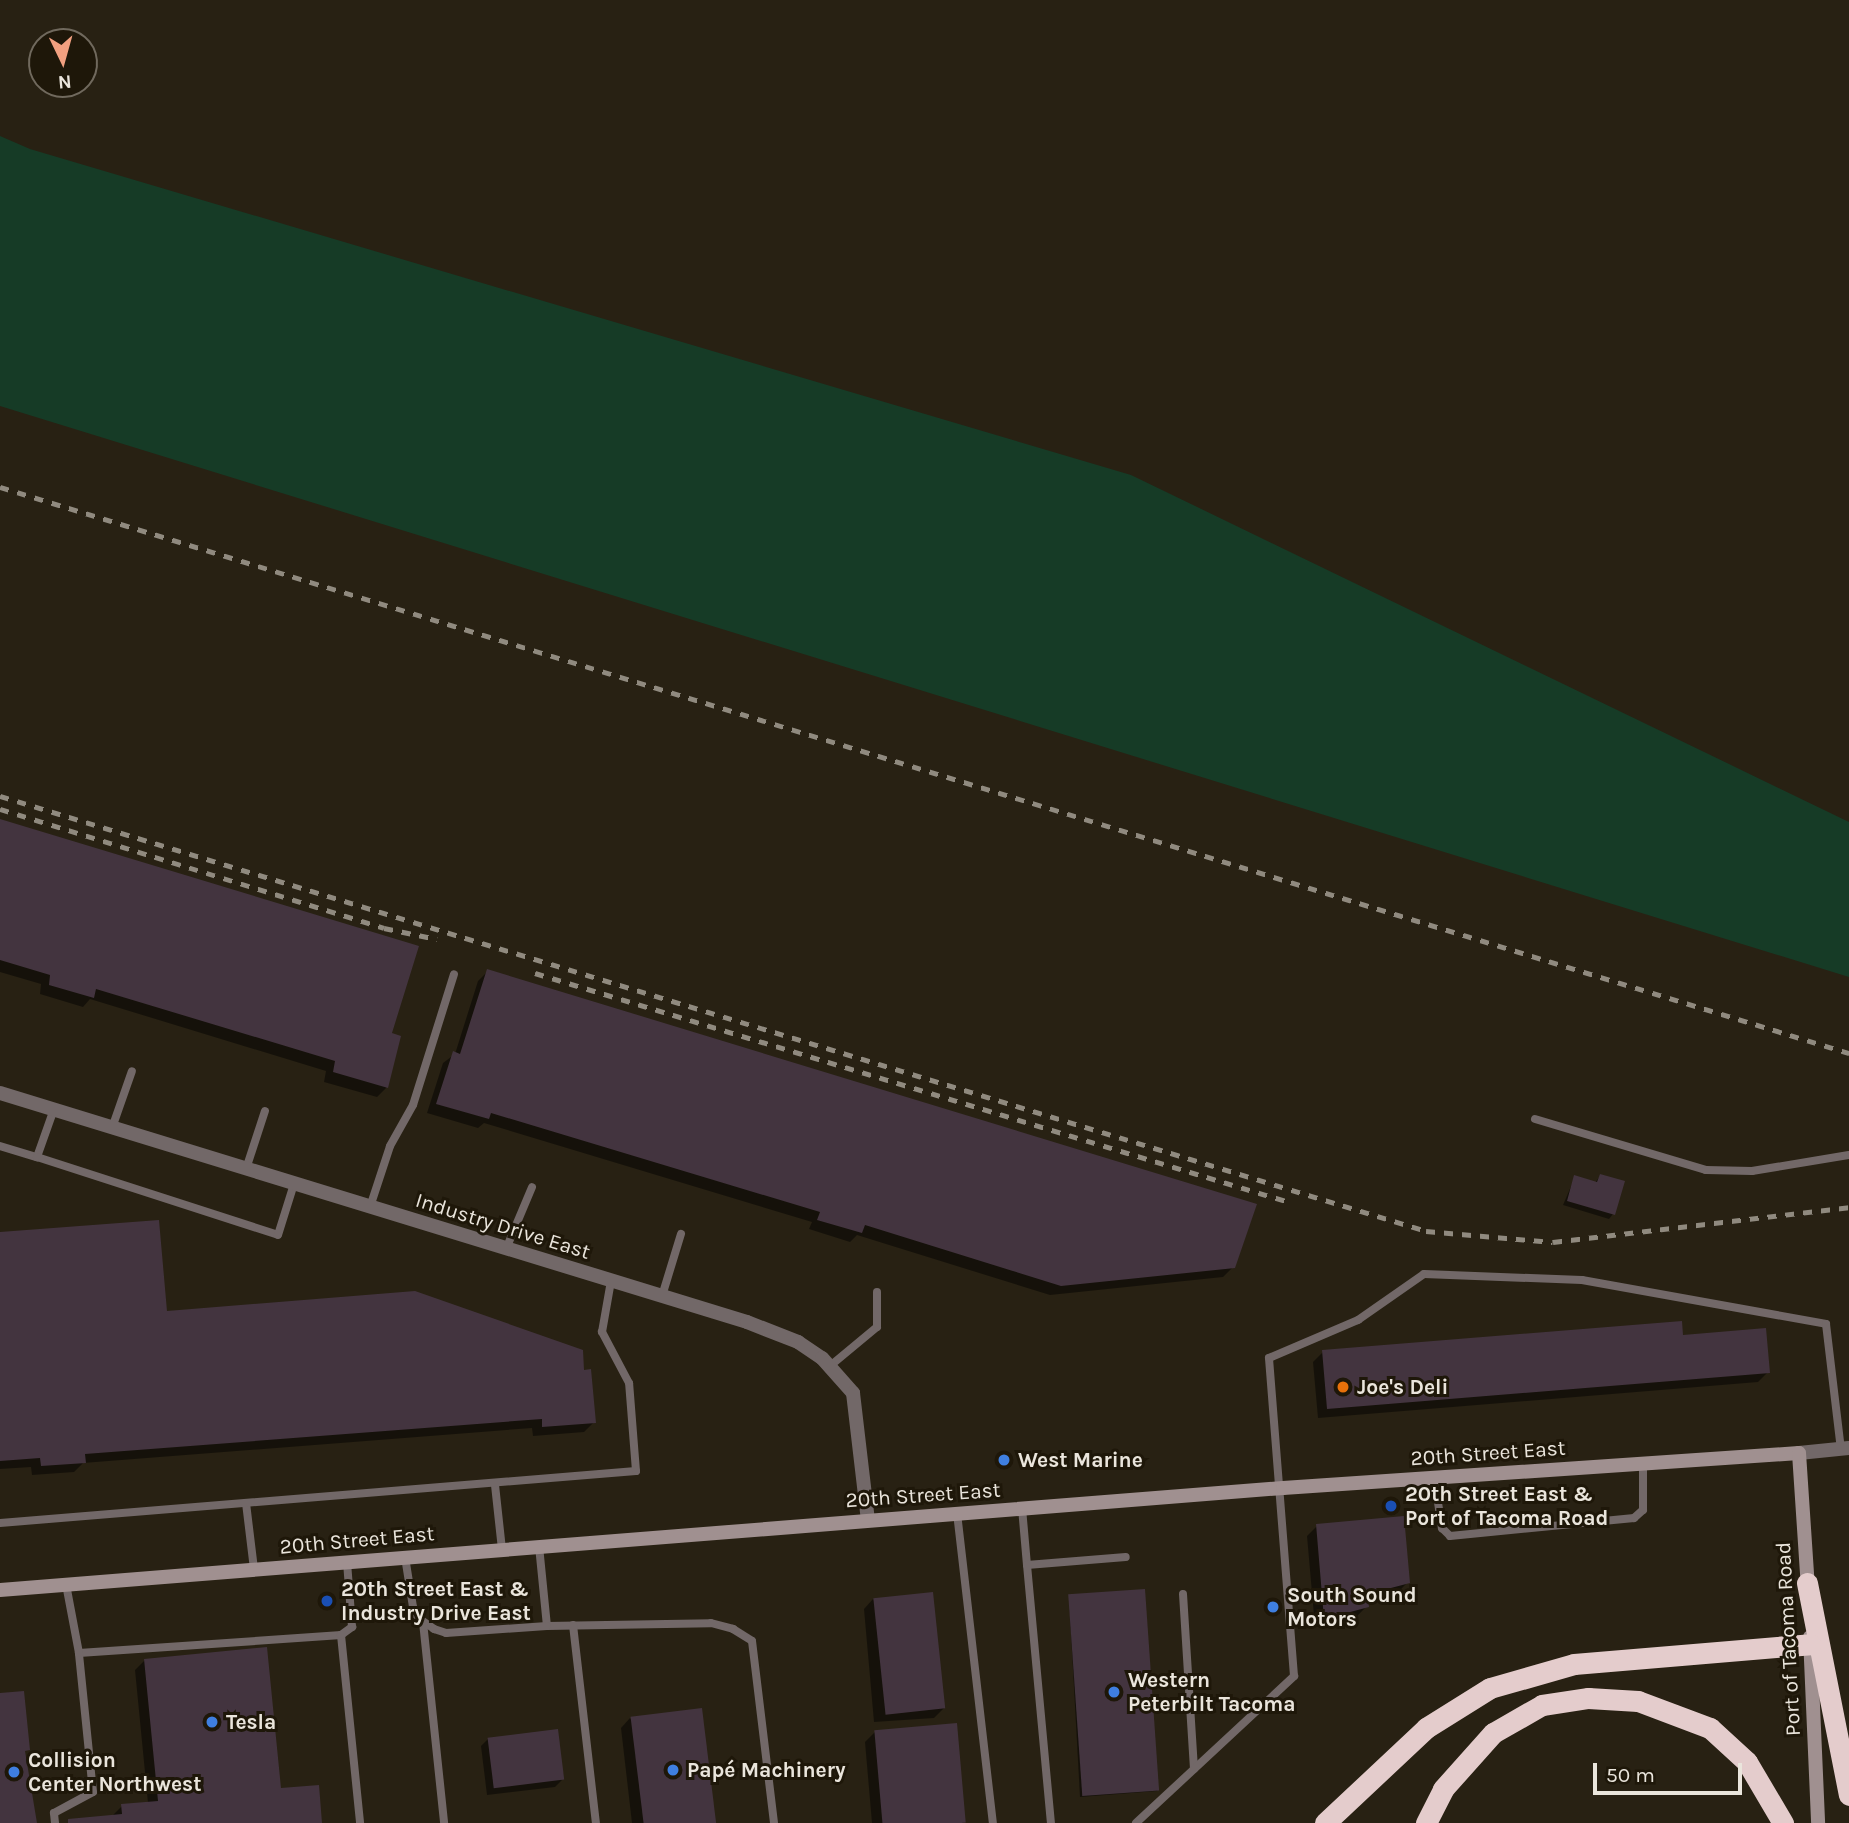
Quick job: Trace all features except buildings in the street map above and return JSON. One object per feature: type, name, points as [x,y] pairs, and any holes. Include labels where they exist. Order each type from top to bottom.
[{"type":"highway","points":[[1807,1583],[1849,1795]]},
{"type":"highway","points":[[1325,1823],[1426,1728],[1490,1688],[1574,1664],[1810,1644]]},
{"type":"highway","points":[[1426,1823],[1443,1789],[1493,1733],[1542,1705],[1588,1698],[1638,1701],[1710,1728],[1747,1762],[1783,1823]]},
{"type":"main road","name":"20th Street East","points":[[0,1590],[1022,1508],[1799,1452]]},
{"type":"main road","name":"Port of Tacoma Road","points":[[1799,1452],[1818,1823]]},
{"type":"street","name":"Industry Drive East","points":[[0,1093],[662,1296],[798,1342],[830,1366],[853,1393],[868,1520]]},
{"type":"street","name":"20th Street East","points":[[1799,1452],[1845,1449]]},
{"type":"lane","points":[[370,1208],[390,1146],[413,1105],[454,974]]},
{"type":"lane","points":[[112,1128],[132,1071]]},
{"type":"lane","points":[[37,1157],[54,1109]]},
{"type":"lane","points":[[246,1169],[265,1111]]},
{"type":"lane","points":[[1535,1119],[1706,1170],[1752,1171],[1849,1155]]},
{"type":"lane","points":[[0,1146],[278,1235],[294,1184]]},
{"type":"lane","points":[[506,1249],[532,1187]]},
{"type":"lane","points":[[662,1296],[681,1234]]},
{"type":"lane","points":[[1136,1823],[1294,1676],[1283,1488],[1269,1358],[1357,1320],[1424,1274],[1582,1280],[1826,1324],[1845,1449]]},
{"type":"lane","points":[[0,1523],[495,1485],[636,1471],[629,1383],[602,1332],[611,1281]]},
{"type":"lane","points":[[830,1366],[877,1327],[877,1292]]},
{"type":"lane","points":[[1434,1478],[1442,1528],[1450,1536],[1634,1518],[1643,1510],[1643,1463]]},
{"type":"lane","points":[[495,1485],[502,1549]]},
{"type":"lane","points":[[246,1503],[254,1569]]},
{"type":"lane","points":[[1022,1508],[1051,1823]]},
{"type":"lane","points":[[957,1513],[993,1823]]},
{"type":"lane","points":[[540,1546],[547,1626]]},
{"type":"lane","points":[[405,1557],[412,1607],[423,1622],[446,1633],[573,1625],[711,1623],[733,1629],[752,1641],[774,1823]]},
{"type":"lane","points":[[1027,1565],[1126,1557]]},
{"type":"lane","points":[[79,1653],[341,1635],[352,1628],[347,1562]]},
{"type":"lane","points":[[55,1823],[54,1813],[93,1792],[79,1653],[66,1584]]},
{"type":"lane","points":[[1183,1594],[1194,1769]]},
{"type":"lane","points":[[423,1622],[444,1823]]},
{"type":"lane","points":[[573,1625],[596,1823]]},
{"type":"lane","points":[[341,1635],[360,1823]]},
{"type":"green space","points":[[0,136],[30,149],[1131,475],[1849,822],[1849,977],[0,406]]},
{"type":"railway","points":[[0,487],[1849,1053]]},
{"type":"railway","points":[[0,796],[1426,1231],[1553,1242],[1849,1207]]},
{"type":"railway","points":[[0,809],[384,928],[437,939]]},
{"type":"railway","points":[[535,973],[1289,1202]]},
{"type":"place","name":"Joe's Deli","points":[[1343,1387]]},
{"type":"place","name":"West Marine","points":[[1004,1460]]},
{"type":"place","name":"20th Street East & Port of Tacoma Road","points":[[1391,1506]]},
{"type":"place","name":"20th Street East & Industry Drive East","points":[[327,1601]]},
{"type":"place","name":"South Sound Motors","points":[[1273,1607]]},
{"type":"place","name":"Western Peterbilt Tacoma","points":[[1114,1692]]},
{"type":"place","name":"Tesla","points":[[212,1722]]},
{"type":"place","name":"Papé Machinery","points":[[673,1770]]},
{"type":"place","name":"Collision Center Northwest","points":[[14,1772]]}]
